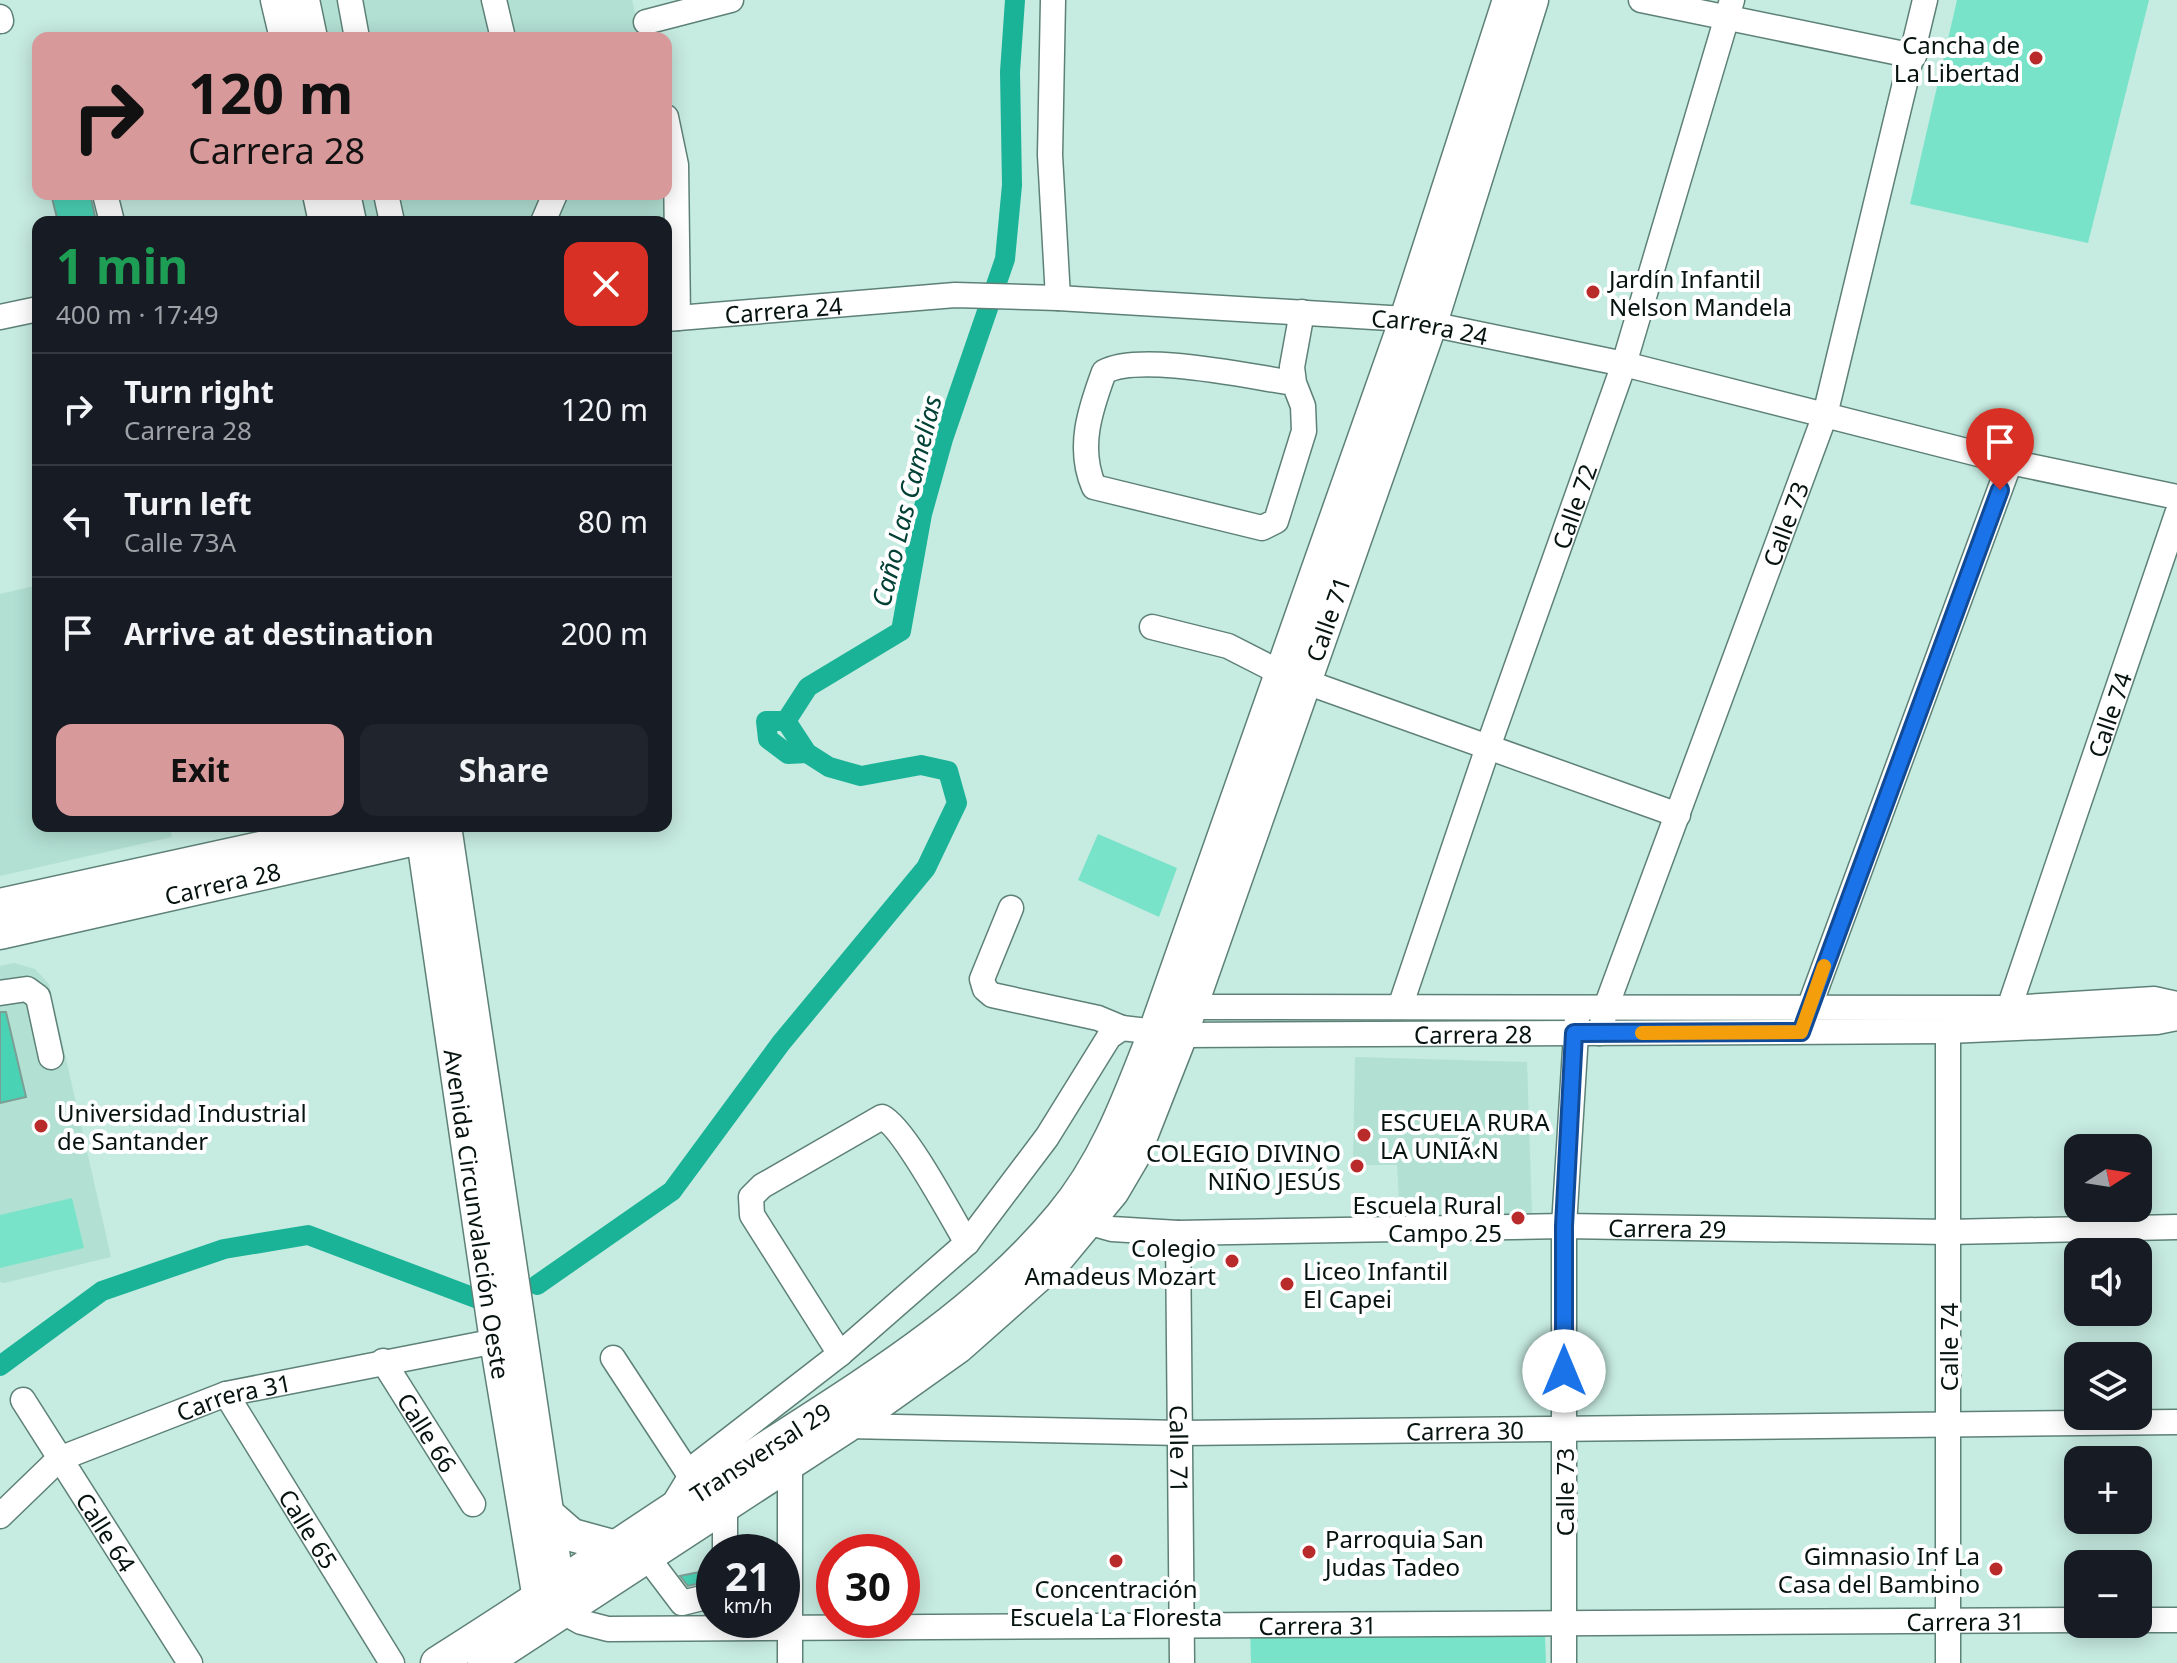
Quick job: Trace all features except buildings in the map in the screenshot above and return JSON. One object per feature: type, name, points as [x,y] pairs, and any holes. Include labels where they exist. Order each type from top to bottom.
[{"type":"main road","points":[[277,0],[285,32]]},
{"type":"main road","points":[[303,0],[310,32]]},
{"type":"main road","name":"Calle 71","points":[[1419,321],[1509,0]]},
{"type":"main road","name":"Calle 71","points":[[1076,1219],[1109,1145],[1172,1021],[1532,0]]},
{"type":"main road","name":"Carrera 28","points":[[0,905],[334,832]]},
{"type":"main road","name":"Carrera 28","points":[[0,933],[426,832]]},
{"type":"main road","name":"Avenida Circunvalación Oeste","points":[[434,832],[496,1341],[551,1605]]},
{"type":"main road","name":"Avenida Circunvalación Oeste","points":[[434,832],[549,1515],[551,1605]]},
{"type":"main road","name":"Transversal 29","points":[[631,1547],[725,1503],[847,1426],[1008,1306],[1076,1219]]},
{"type":"main road","name":"Transversal 29","points":[[484,1663],[551,1605],[631,1547],[670,1510],[944,1327],[1076,1219]]},
{"type":"main road","points":[[549,1515],[572,1535],[631,1547]]},
{"type":"main road","name":"Transversal 29","points":[[437,1663],[551,1605]]},
{"type":"street","points":[[350,0],[356,32]]},
{"type":"street","points":[[494,0],[502,32]]},
{"type":"street","points":[[646,20],[731,0]]},
{"type":"street","points":[[1053,0],[1050,155],[1058,298]]},
{"type":"street","points":[[1641,0],[1730,9],[1914,56]]},
{"type":"street","name":"Calle 73","points":[[1600,1033],[1606,1007],[1825,415],[1914,56],[1925,0]]},
{"type":"street","name":"Calle 72","points":[[1400,1007],[1488,747],[1624,364],[1730,9]]},
{"type":"street","points":[[672,146],[676,165],[672,318]]},
{"type":"street","name":"Carrera 24","points":[[672,318],[955,295],[1058,298],[1419,321],[1624,364],[2010,462],[2177,497]]},
{"type":"street","points":[[0,317],[32,310]]},
{"type":"street","points":[[1294,383],[1187,368],[1118,365],[1104,372],[1084,442],[1087,472],[1094,487],[1262,528],[1270,525],[1281,512],[1304,431],[1303,406],[1294,383],[1292,367],[1302,312]]},
{"type":"street","points":[[1801,1032],[2010,462]]},
{"type":"street","name":"Calle 74","points":[[2009,1008],[2177,514]]},
{"type":"street","points":[[1152,627],[1228,646],[1293,677],[1678,815]]},
{"type":"street","points":[[1011,908],[982,979],[985,989],[992,995],[1098,1018],[1122,1028]]},
{"type":"street","points":[[0,993],[27,989],[38,997],[51,1057]]},
{"type":"street","name":"Carrera 28","points":[[1172,1021],[1400,1007],[2009,1008],[2127,999],[2154,999],[2177,1004]]},
{"type":"street","name":"Calle 73","points":[[1564,1663],[1564,1226],[1578,1007]]},
{"type":"street","name":"Carrera 28","points":[[1172,1021],[1600,1033],[1948,1031],[2157,1022],[2177,1018]]},
{"type":"street","points":[[670,1510],[689,1474],[840,1354],[967,1243],[1047,1137],[1109,1037],[1122,1028],[1172,1021]]},
{"type":"street","name":"Calle 74","points":[[1948,1031],[1948,1663]]},
{"type":"street","points":[[840,1354],[752,1215],[751,1197],[762,1186],[882,1117],[890,1121],[906,1144],[967,1243]]},
{"type":"street","name":"Carrera 29","points":[[1076,1219],[1127,1230],[1178,1233],[1564,1226],[1948,1232],[2177,1227]]},
{"type":"street","name":"Calle 71","points":[[1178,1233],[1182,1663]]},
{"type":"street","name":"Carrera 31","points":[[0,1516],[59,1459],[226,1394],[496,1341]]},
{"type":"street","points":[[613,1358],[689,1474]]},
{"type":"street","name":"Calle 66","points":[[383,1361],[473,1504]]},
{"type":"street","name":"Calle 65","points":[[226,1394],[392,1663]]},
{"type":"street","name":"Calle 64","points":[[23,1400],[190,1663]]},
{"type":"street","name":"Carrera 30","points":[[847,1426],[1181,1433],[2177,1422]]},
{"type":"street","points":[[790,1463],[790,1534]]},
{"type":"street","points":[[725,1503],[725,1534]]},
{"type":"street","points":[[631,1547],[682,1603],[696,1600]]},
{"type":"street","name":"Carrera 31","points":[[551,1605],[608,1629],[696,1628]]},
{"type":"street","name":"Carrera 31","points":[[800,1626],[2064,1620]]},
{"type":"street","points":[[2152,1620],[2177,1620]]},
{"type":"street","points":[[789,1638],[790,1663]]},
{"type":"shaded area","points":[[317,0],[632,0],[640,32],[324,32]]},
{"type":"shaded area","points":[[359,200],[666,200],[666,216],[363,216]]},
{"type":"shaded area","points":[[32,586],[32,832],[171,832],[172,837],[0,876],[0,594]]},
{"type":"shaded area","name":"Universidad Industrial de Santander","points":[[14,963],[35,969],[49,984],[111,1257],[4,1283],[0,1282],[0,966]]},
{"type":"shaded area","points":[[1355,1057],[1527,1062],[1532,1214],[1400,1217],[1397,1165],[1353,1165]]},
{"type":"green space","points":[[1957,0],[2149,0],[2088,243],[1910,204]]},
{"type":"green space","points":[[1098,834],[1177,868],[1159,917],[1078,880]]},
{"type":"green space","points":[[72,1198],[84,1248],[0,1268],[0,1215]]},
{"type":"green space","points":[[1250,1628],[1545,1636],[1546,1663],[1251,1663]]},
{"type":"waterway","name":"Caño Las Camelias","points":[[537,1285],[672,1191],[781,1043],[926,868],[957,803],[948,771],[921,765],[861,776],[829,767],[807,753],[786,721],[808,687],[901,631],[922,514],[943,439],[1005,259],[1012,185],[1010,72],[1015,0]]},
{"type":"waterway","points":[[786,721],[766,721],[768,739],[788,754],[807,753]]},
{"type":"waterway","name":"Caño Las Camelias","points":[[0,1366],[102,1291],[224,1249],[308,1235],[478,1299]]},
{"type":"slow traffic","points":[[1642,1033],[1801,1032],[1824,966]]},
{"type":"place","name":"Cancha de La Libertad","points":[[2036,58]]},
{"type":"place","name":"Jardín Infantil Nelson Mandela","points":[[1593,292]]},
{"type":"place","name":"Universidad Industrial de Santander","points":[[41,1126]]},
{"type":"place","name":"ESCUELA RURA LA UNIÃ‹N","points":[[1364,1135]]},
{"type":"place","name":"COLEGIO DIVINO NIÑO JESÚS","points":[[1357,1166]]},
{"type":"place","name":"Escuela Rural Campo 25","points":[[1518,1218]]},
{"type":"place","name":"Colegio Amadeus Mozart","points":[[1232,1261]]},
{"type":"place","name":"Liceo Infantil El Capei","points":[[1287,1284]]},
{"type":"place","name":"Parroquia San Judas Tadeo","points":[[1309,1552]]},
{"type":"place","name":"Concentración Escuela La Floresta","points":[[1116,1561]]},
{"type":"place","name":"Gimnasio Inf La Casa del Bambino","points":[[1996,1569]]},
{"type":"route","points":[[1564,1371],[1564,1226],[1574,1033],[1801,1032],[2000,490]]}]
